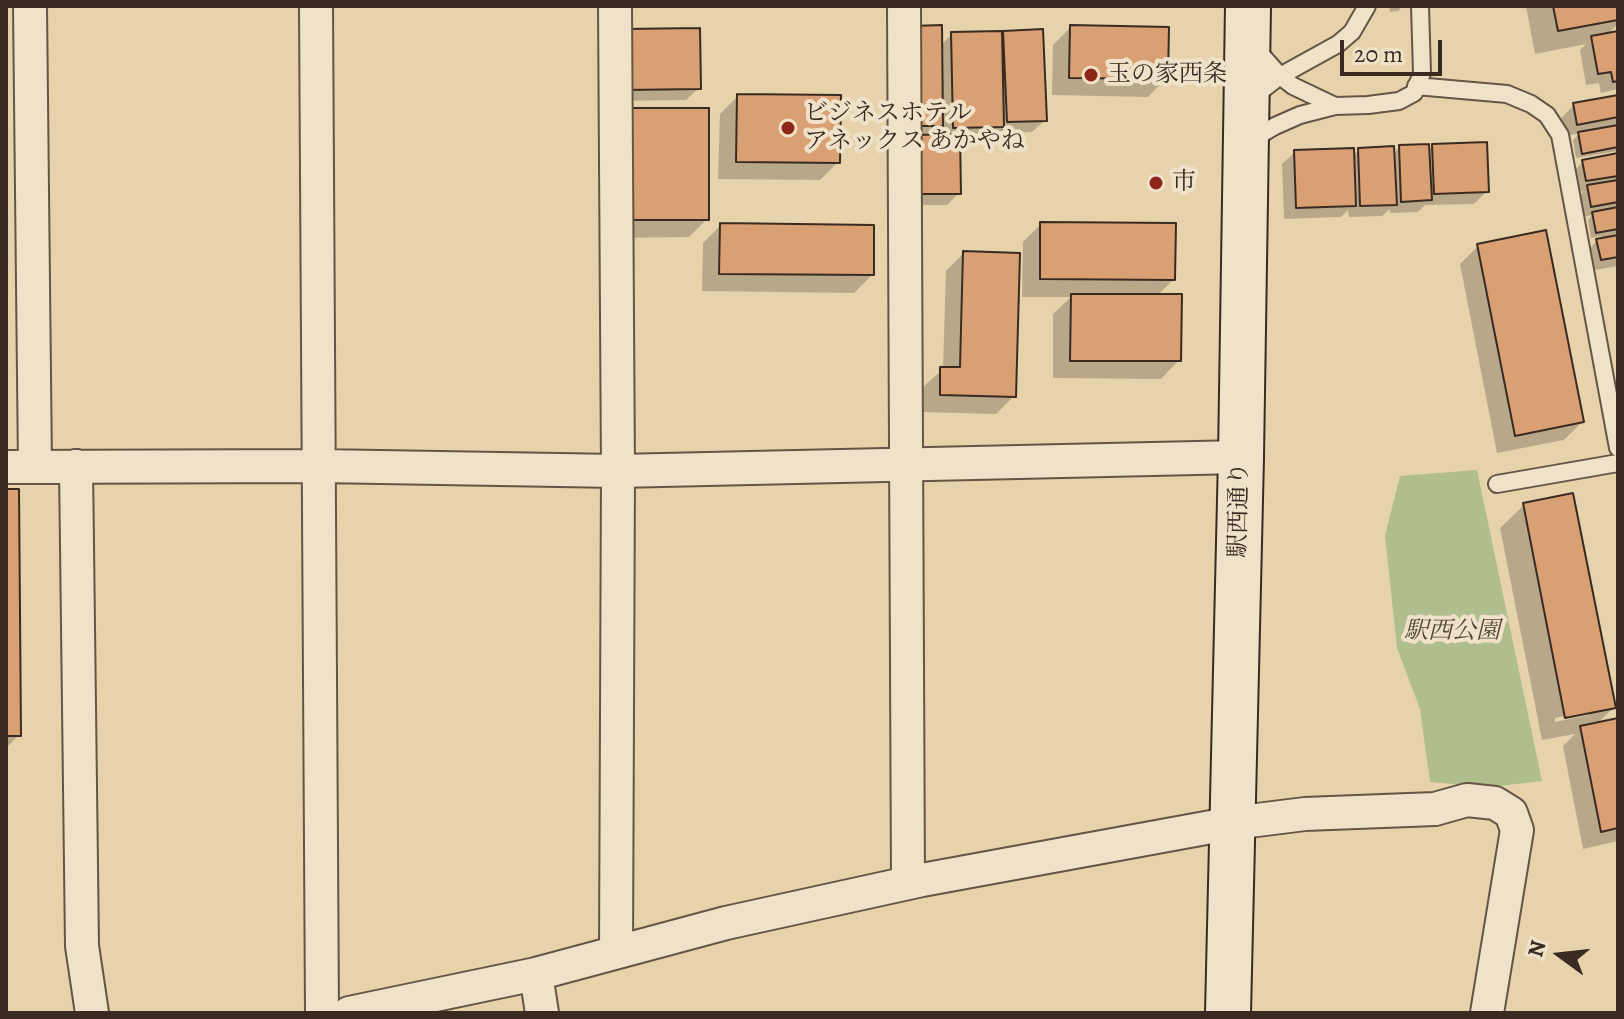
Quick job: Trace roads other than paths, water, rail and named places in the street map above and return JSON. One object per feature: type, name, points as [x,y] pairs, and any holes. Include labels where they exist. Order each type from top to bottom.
[{"type":"street","points":[[30,6],[20,467],[320,466],[618,471],[1241,457]]},
{"type":"street","points":[[316,6],[322,1013]]},
{"type":"street","points":[[615,6],[618,471],[616,952]]},
{"type":"street","points":[[904,6],[908,882]]},
{"type":"street","name":"駅西通り","points":[[1228,1013],[1248,22]]},
{"type":"street","points":[[76,466],[82,946],[92,1013]]},
{"type":"street","points":[[349,1013],[536,974],[726,923],[908,882],[1233,823],[1305,814],[1435,809],[1467,800],[1495,803],[1511,813],[1517,830],[1487,1013]]},
{"type":"street","points":[[536,974],[542,1013]]},
{"type":"lane","points":[[1245,124],[1280,76],[1338,44],[1352,32],[1367,6]]},
{"type":"lane","points":[[1245,124],[1275,126],[1300,115],[1335,106],[1399,101],[1414,93],[1422,73],[1420,6]]},
{"type":"lane","points":[[1248,22],[1280,76],[1309,95],[1335,106]]},
{"type":"lane","points":[[1416,86],[1507,94],[1547,115],[1560,135],[1618,448]]},
{"type":"lane","points":[[1497,484],[1618,463]]},
{"type":"place","name":"玉の家西条","points":[[1091,75]]},
{"type":"place","name":"ビジネスホテル アネックス あかやね","points":[[788,128]]},
{"type":"place","name":"市","points":[[1156,183]]},
{"type":"park label","name":"駅西公園","points":[[1452,632]]}]
